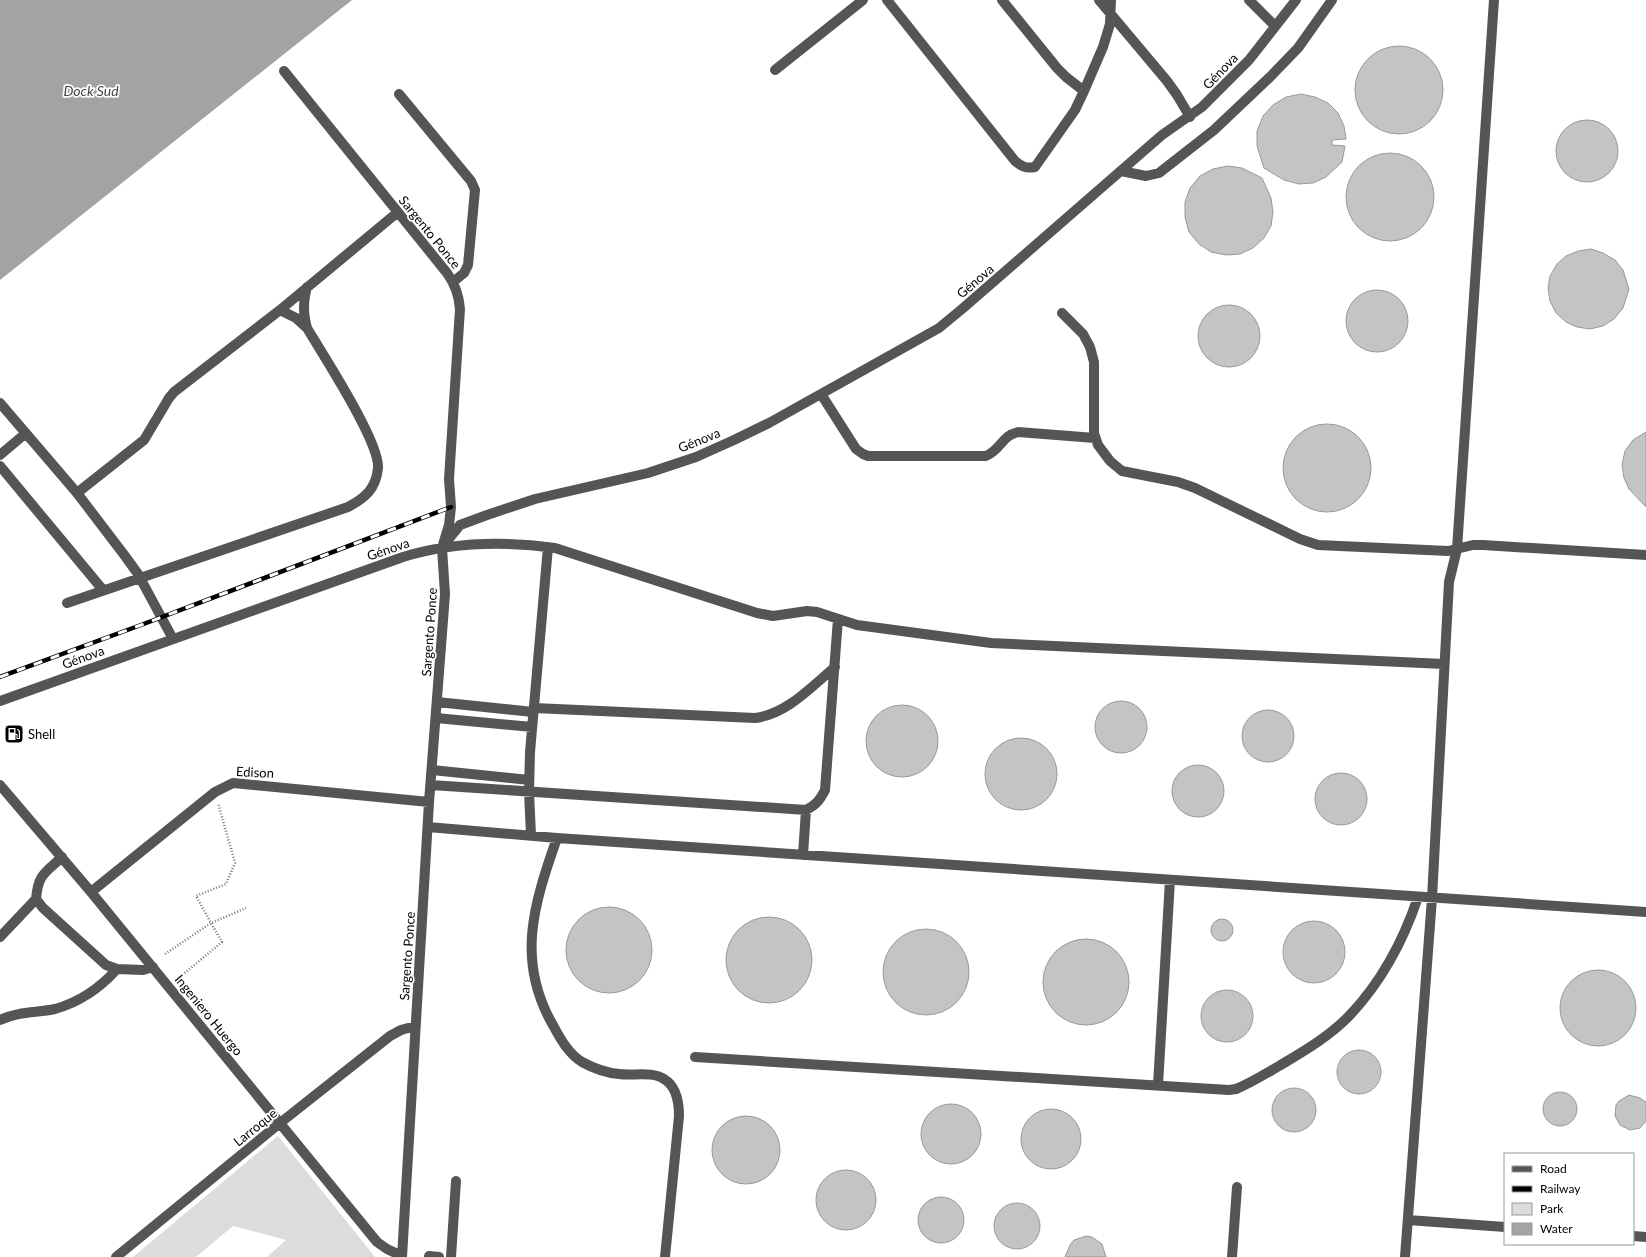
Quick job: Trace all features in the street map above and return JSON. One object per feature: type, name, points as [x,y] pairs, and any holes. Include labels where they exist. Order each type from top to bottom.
[{"type":"street","points":[[775,70],[863,0]]},
{"type":"street","points":[[887,0],[1015,161],[1021,166],[1028,168],[1035,167],[1075,110],[1104,47],[1110,24],[1110,0]]},
{"type":"street","points":[[1002,0],[1057,68],[1084,91]]},
{"type":"street","points":[[1099,0],[1167,81],[1190,117]]},
{"type":"street","points":[[1249,0],[1275,26]]},
{"type":"street","name":"Génova","points":[[0,701],[403,557],[418,552],[442,548],[455,530],[464,524],[505,508],[536,499],[648,473],[696,457],[762,427],[949,321],[1162,135],[1190,117],[1228,82],[1249,60],[1296,0]]},
{"type":"street","points":[[1121,171],[1146,176],[1159,173],[1214,130],[1298,48],[1332,0]]},
{"type":"street","points":[[1405,1257],[1432,898],[1449,582],[1457,549],[1494,0]]},
{"type":"street","name":"Sargento Ponce","points":[[284,71],[453,282],[459,298],[461,318],[449,479],[451,507],[449,526],[442,548],[445,594],[429,802],[402,1256]]},
{"type":"street","points":[[399,94],[471,181],[475,190],[468,266],[453,282]]},
{"type":"street","points":[[77,493],[144,440],[174,392],[280,310],[398,212]]},
{"type":"street","points":[[67,603],[348,506],[369,493],[375,480],[378,468],[375,451],[365,428],[307,328],[303,301],[307,287]]},
{"type":"street","points":[[280,310],[296,318],[307,328]]},
{"type":"street","points":[[1062,313],[1083,334],[1090,346],[1094,362],[1095,438],[1098,445],[1110,461],[1122,471],[1178,482],[1195,488],[1310,543],[1318,545],[1448,551],[1473,545],[1483,545],[1646,555]]},
{"type":"street","points":[[821,394],[856,449],[862,454],[868,456],[986,456],[998,450],[1004,439],[1011,434],[1018,432],[1095,438]]},
{"type":"street","points":[[0,403],[77,493],[140,577],[173,639]]},
{"type":"street","points":[[0,455],[26,433]]},
{"type":"street","points":[[0,466],[103,590]]},
{"type":"street","points":[[442,548],[482,543],[526,544],[548,547],[586,557],[757,613],[773,616],[806,611],[817,612],[857,625],[991,643],[1444,664]]},
{"type":"street","points":[[531,835],[529,780],[533,710],[548,547]]},
{"type":"street","points":[[431,785],[806,810],[815,806],[825,790],[838,619]]},
{"type":"street","points":[[437,702],[533,710],[747,718],[767,716],[784,708],[835,667]]},
{"type":"street","points":[[436,718],[532,727]]},
{"type":"street","points":[[432,770],[529,780]]},
{"type":"street","name":"Edison","points":[[91,892],[215,792],[233,783],[429,802]]},
{"type":"street","name":"Ingeniero Huergo","points":[[0,785],[153,967],[377,1242],[402,1256]]},
{"type":"street","points":[[803,854],[806,810]]},
{"type":"street","points":[[428,827],[557,838],[1646,912]]},
{"type":"street","points":[[557,838],[545,873],[533,921],[531,936],[533,966],[542,1004],[563,1044],[571,1054],[582,1062],[600,1070],[618,1074],[657,1076],[665,1079],[673,1087],[679,1108],[679,1116],[665,1257]]},
{"type":"street","points":[[0,937],[36,899],[37,888],[41,876],[62,857]]},
{"type":"street","points":[[1158,1085],[1170,880]]},
{"type":"street","points":[[695,1056],[1229,1090],[1236,1089],[1310,1048],[1350,1016],[1371,990],[1389,960],[1407,926],[1418,897]]},
{"type":"street","points":[[36,899],[43,908],[106,965],[117,969],[143,970],[153,967]]},
{"type":"street","points":[[0,1020],[10,1016],[54,1009],[85,997],[108,979],[117,969]]},
{"type":"street","name":"Larroque","points":[[116,1257],[280,1123],[390,1036],[401,1030],[415,1026]]},
{"type":"street","points":[[451,1257],[456,1181]]},
{"type":"street","points":[[1232,1257],[1237,1187]]},
{"type":"street","points":[[1408,1220],[1504,1227]]},
{"type":"street","points":[[1634,1236],[1646,1237]]},
{"type":"path","points":[[180,977],[222,942],[196,896],[226,884],[235,863],[215,792]]},
{"type":"path","points":[[165,954],[211,923],[246,908]]},
{"type":"green space","points":[[278,1136],[375,1257],[267,1257],[286,1240],[233,1226],[196,1257],[133,1257]]},
{"type":"water","name":"Dock Sud","points":[[0,0],[352,0],[0,280]]},
{"type":"building","points":[[1399,46],[1416,49],[1424,53],[1436,65],[1440,73],[1443,90],[1440,107],[1436,115],[1424,127],[1416,131],[1399,134],[1382,131],[1374,127],[1362,115],[1358,107],[1355,90],[1358,73],[1362,65],[1374,53],[1382,49]]},
{"type":"building","points":[[1301,94],[1315,97],[1328,103],[1338,113],[1344,126],[1346,139],[1332,140],[1332,145],[1345,146],[1342,162],[1326,177],[1313,183],[1299,184],[1284,180],[1264,168],[1257,146],[1257,131],[1263,116],[1273,105],[1286,97]]},
{"type":"building","points":[[1587,120],[1599,122],[1609,129],[1616,139],[1618,151],[1616,163],[1609,173],[1599,180],[1587,182],[1575,180],[1565,173],[1558,163],[1556,151],[1558,139],[1565,129],[1575,122]]},
{"type":"building","points":[[1390,153],[1407,156],[1415,160],[1427,172],[1431,180],[1434,197],[1431,214],[1427,222],[1415,234],[1407,238],[1390,241],[1373,238],[1365,234],[1353,222],[1349,214],[1346,197],[1349,180],[1353,172],[1365,160],[1373,156]]},
{"type":"building","points":[[1228,166],[1242,168],[1262,178],[1271,198],[1273,212],[1271,226],[1264,238],[1253,248],[1240,254],[1226,255],[1211,252],[1199,244],[1189,232],[1185,217],[1185,202],[1190,188],[1200,176],[1213,169]]},
{"type":"building","points":[[1591,249],[1603,253],[1615,260],[1623,270],[1629,289],[1623,308],[1614,319],[1603,326],[1590,329],[1577,327],[1566,322],[1556,313],[1550,301],[1548,288],[1550,276],[1557,264],[1566,256],[1578,251]]},
{"type":"building","points":[[1377,290],[1389,292],[1399,299],[1406,309],[1408,321],[1406,333],[1399,343],[1389,350],[1377,352],[1365,350],[1355,343],[1348,333],[1346,321],[1348,309],[1355,299],[1365,292]]},
{"type":"building","points":[[1229,305],[1241,307],[1251,314],[1258,324],[1260,336],[1258,348],[1251,358],[1241,365],[1229,367],[1217,365],[1207,358],[1200,348],[1198,336],[1200,324],[1207,314],[1217,307]]},
{"type":"building","points":[[1327,424],[1344,427],[1352,431],[1364,443],[1368,451],[1371,468],[1368,485],[1364,493],[1352,505],[1344,509],[1327,512],[1310,509],[1302,505],[1290,493],[1286,485],[1283,468],[1286,451],[1290,443],[1302,431],[1310,427]]},
{"type":"building","points":[[1646,432],[1646,507],[1629,489],[1624,478],[1622,465],[1625,451],[1633,440]]},
{"type":"building","points":[[1121,701],[1135,705],[1143,713],[1147,727],[1143,741],[1135,749],[1121,753],[1107,749],[1099,741],[1095,727],[1099,713],[1107,705]]},
{"type":"building","points":[[902,705],[916,708],[928,715],[935,727],[938,741],[935,755],[928,767],[916,774],[902,777],[888,774],[876,767],[869,755],[866,741],[869,727],[876,715],[888,708]]},
{"type":"building","points":[[1268,710],[1282,714],[1290,722],[1294,736],[1290,750],[1282,758],[1268,762],[1254,758],[1246,750],[1242,736],[1246,722],[1254,714]]},
{"type":"building","points":[[1021,738],[1035,741],[1047,748],[1054,760],[1057,774],[1054,788],[1047,800],[1035,807],[1021,810],[1007,807],[995,800],[988,788],[985,774],[988,760],[995,748],[1007,741]]},
{"type":"building","points":[[1198,765],[1212,769],[1220,777],[1224,791],[1220,805],[1212,813],[1198,817],[1184,813],[1176,805],[1172,791],[1176,777],[1184,769]]},
{"type":"building","points":[[1341,773],[1355,777],[1363,785],[1367,799],[1363,813],[1355,821],[1341,825],[1327,821],[1319,813],[1315,799],[1319,785],[1327,777]]},
{"type":"building","points":[[609,907],[626,910],[640,919],[649,933],[652,950],[649,967],[640,981],[626,990],[609,993],[592,990],[578,981],[569,967],[566,950],[569,933],[578,919],[592,910]]},
{"type":"building","points":[[769,917],[786,920],[800,929],[809,943],[812,960],[809,977],[800,991],[786,1000],[769,1003],[752,1000],[738,991],[729,977],[726,960],[729,943],[738,929],[752,920]]},
{"type":"building","points":[[1222,919],[1230,922],[1233,930],[1230,938],[1222,941],[1214,938],[1211,930],[1214,922]]},
{"type":"building","points":[[1314,921],[1326,923],[1336,930],[1343,940],[1345,952],[1343,964],[1336,974],[1326,981],[1314,983],[1302,981],[1292,974],[1285,964],[1283,952],[1285,940],[1292,930],[1302,923]]},
{"type":"building","points":[[926,929],[943,932],[957,941],[966,955],[969,972],[966,989],[957,1003],[943,1012],[926,1015],[909,1012],[895,1003],[886,989],[883,972],[886,955],[895,941],[909,932]]},
{"type":"building","points":[[1086,939],[1103,942],[1117,951],[1126,965],[1129,982],[1126,999],[1117,1013],[1103,1022],[1086,1025],[1069,1022],[1055,1013],[1046,999],[1043,982],[1046,965],[1055,951],[1069,942]]},
{"type":"building","points":[[1598,970],[1612,973],[1625,981],[1633,994],[1636,1008],[1633,1022],[1625,1035],[1612,1043],[1598,1046],[1584,1043],[1571,1035],[1563,1022],[1560,1008],[1563,994],[1571,981],[1584,973]]},
{"type":"building","points":[[1222,990],[1232,990],[1246,997],[1253,1011],[1253,1021],[1246,1035],[1232,1042],[1222,1042],[1212,1038],[1205,1031],[1201,1021],[1201,1011],[1205,1001],[1212,994]]},
{"type":"building","points":[[1359,1050],[1371,1054],[1377,1060],[1381,1072],[1377,1084],[1371,1090],[1359,1094],[1347,1090],[1341,1084],[1337,1072],[1341,1060],[1347,1054]]},
{"type":"building","points":[[1294,1088],[1306,1092],[1312,1098],[1316,1110],[1312,1122],[1306,1128],[1294,1132],[1282,1128],[1276,1122],[1272,1110],[1276,1098],[1282,1092]]},
{"type":"building","points":[[1557,1092],[1563,1092],[1567,1093],[1574,1099],[1577,1109],[1576,1116],[1570,1123],[1563,1126],[1557,1126],[1553,1125],[1546,1119],[1543,1112],[1543,1106],[1544,1102],[1550,1095]]},
{"type":"building","points":[[1629,1095],[1640,1098],[1646,1102],[1646,1121],[1640,1128],[1630,1130],[1620,1125],[1615,1116],[1616,1105],[1619,1101]]},
{"type":"building","points":[[951,1104],[967,1109],[972,1113],[976,1118],[981,1134],[976,1150],[972,1155],[967,1159],[951,1164],[935,1159],[930,1155],[926,1150],[921,1134],[926,1118],[930,1113],[935,1109]]},
{"type":"building","points":[[1051,1109],[1067,1114],[1072,1118],[1076,1123],[1081,1139],[1076,1155],[1072,1160],[1067,1164],[1051,1169],[1035,1164],[1030,1160],[1026,1155],[1021,1139],[1026,1123],[1030,1118],[1035,1114]]},
{"type":"building","points":[[746,1116],[759,1119],[770,1126],[777,1137],[780,1150],[777,1163],[770,1174],[759,1181],[746,1184],[733,1181],[722,1174],[715,1163],[712,1150],[715,1137],[722,1126],[733,1119]]},
{"type":"building","points":[[846,1170],[863,1175],[871,1183],[876,1200],[871,1217],[863,1225],[846,1230],[829,1225],[821,1217],[816,1200],[821,1183],[829,1175]]},
{"type":"building","points":[[941,1197],[954,1201],[960,1207],[964,1220],[960,1233],[954,1239],[941,1243],[928,1239],[922,1233],[918,1220],[922,1207],[928,1201]]},
{"type":"building","points":[[1017,1203],[1030,1207],[1036,1213],[1040,1226],[1036,1239],[1030,1245],[1017,1249],[1004,1245],[998,1239],[994,1226],[998,1213],[1004,1207]]},
{"type":"building","points":[[1086,1236],[1092,1237],[1102,1244],[1106,1257],[1065,1257],[1074,1240]]},
{"type":"railway","points":[[0,677],[451,507]]},
{"type":"place","name":"Shell","points":[[14,734]]}]
